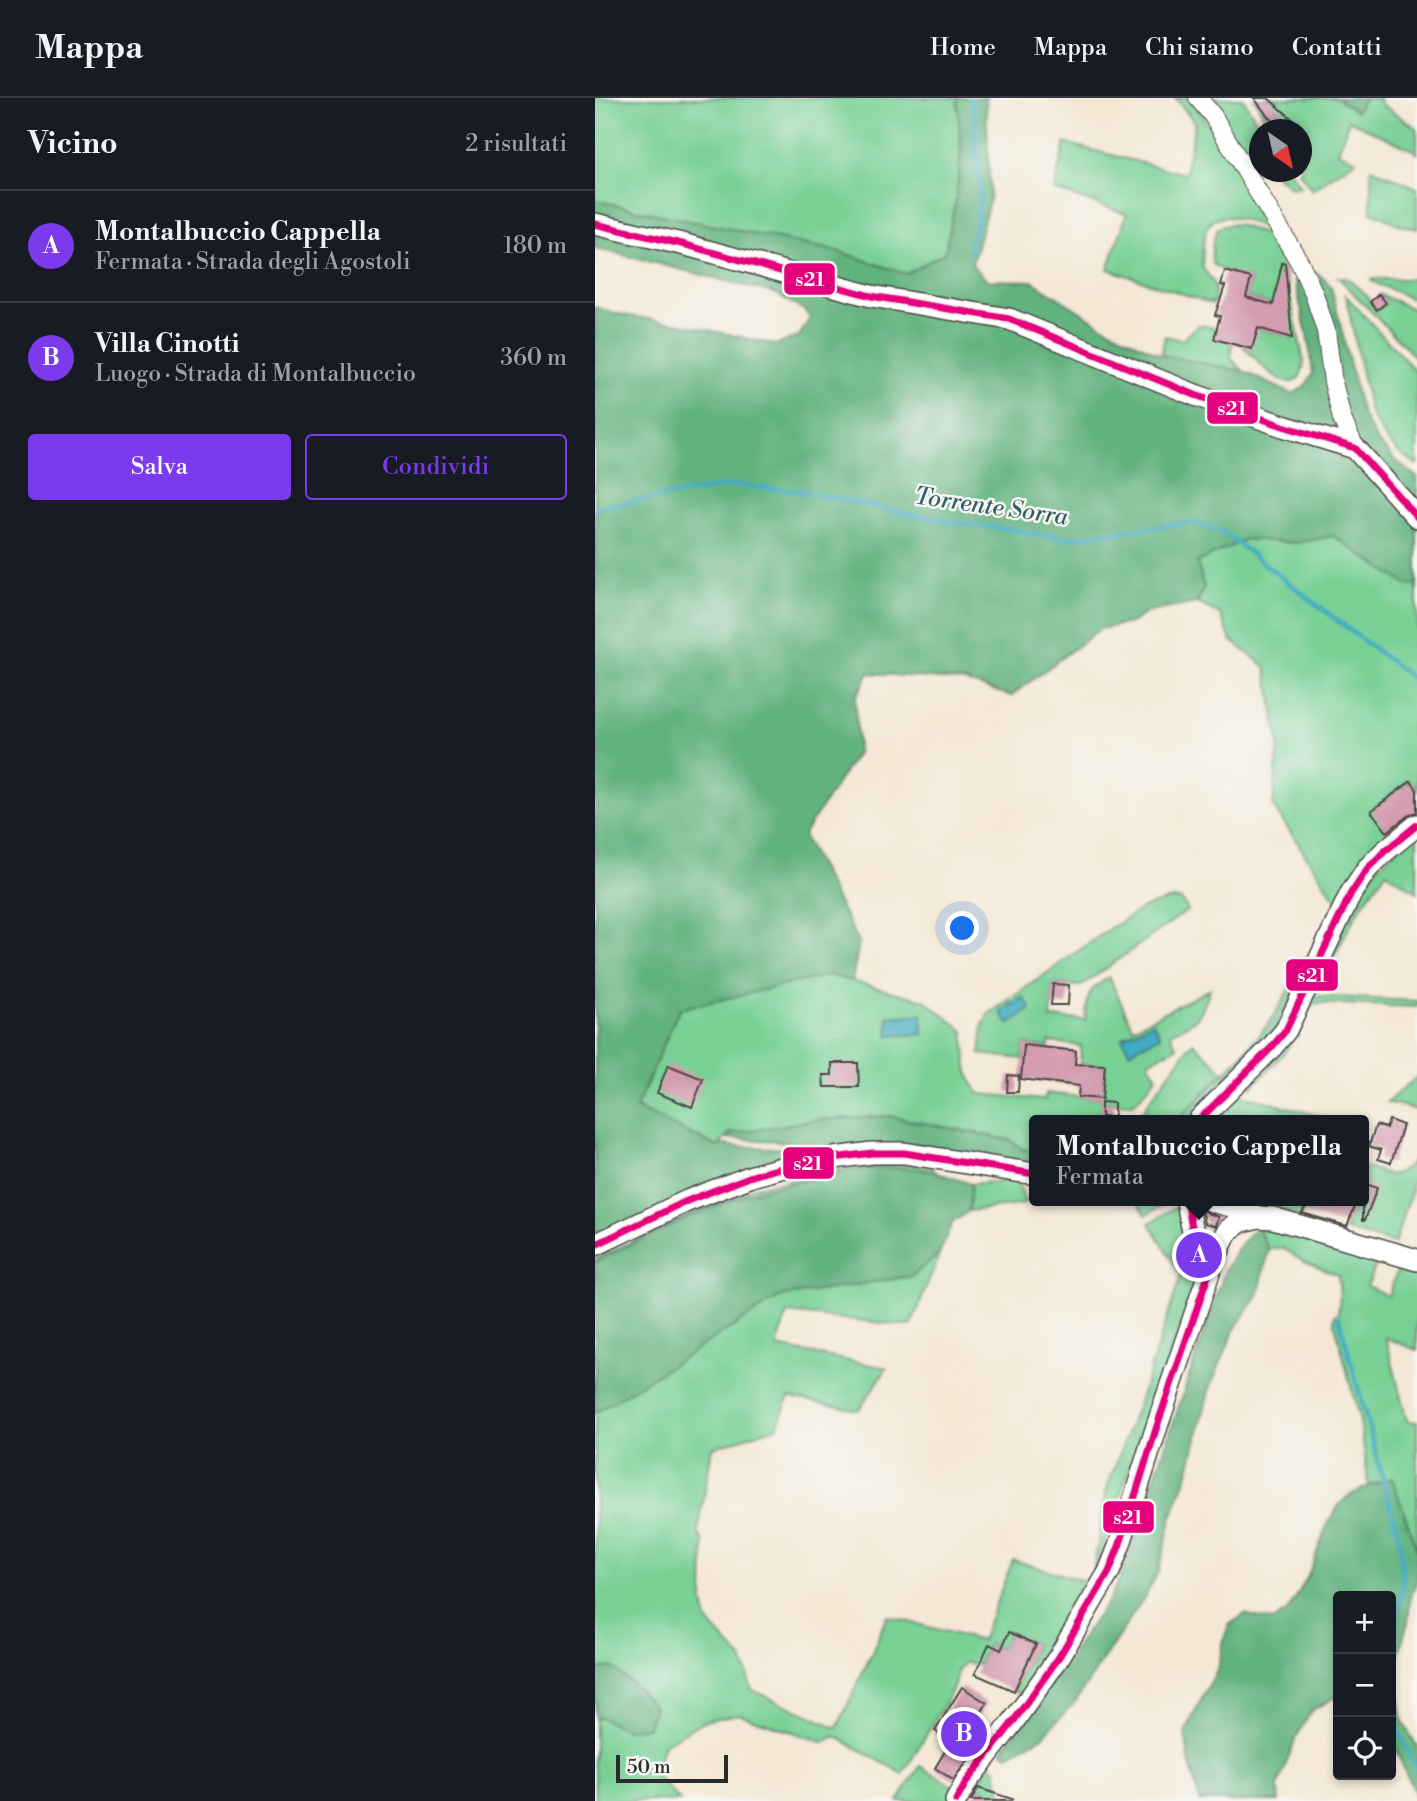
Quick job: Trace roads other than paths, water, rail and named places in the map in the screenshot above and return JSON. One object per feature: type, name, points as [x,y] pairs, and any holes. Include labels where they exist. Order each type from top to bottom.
[{"type":"street","points":[[1198,98],[1213,116],[1300,263],[1314,294],[1326,331],[1333,382],[1342,419],[1355,448],[1417,517]]},
{"type":"street","points":[[595,223],[871,296],[1009,319],[1195,395],[1355,448]]},
{"type":"street","points":[[1204,1115],[1286,1030],[1351,893],[1367,869],[1417,825]]},
{"type":"street","points":[[595,1245],[687,1201],[752,1176],[834,1158],[871,1153],[904,1153],[1029,1173]]},
{"type":"street","points":[[1188,1206],[1192,1227],[1210,1267]]},
{"type":"street","points":[[1230,1206],[1258,1217],[1282,1220],[1417,1260]]},
{"type":"street","points":[[956,1801],[967,1781],[1059,1657],[1109,1572],[1210,1267],[1230,1229],[1240,1222],[1258,1217]]},
{"type":"water","points":[[1023,997],[1031,1009],[1009,1024],[1001,1012]]},
{"type":"water","points":[[922,1014],[923,1034],[889,1036],[888,1017]]},
{"type":"water","points":[[1153,1022],[1160,1036],[1129,1052],[1122,1038]]},
{"type":"waterway","points":[[970,98],[974,114],[980,201],[970,253]]},
{"type":"waterway","name":"Torrente Sorra","points":[[595,508],[732,485],[799,491],[934,519],[1069,538],[1191,522],[1223,532],[1417,682]]},
{"type":"waterway","points":[[1339,1318],[1400,1542],[1403,1588],[1396,1620]]},
{"type":"waterway","points":[[1391,1717],[1417,1770]]},
{"type":"place","name":"Montalbuccio Cappella","points":[[1199,1255]]},
{"type":"place","name":"Villa Cinotti","points":[[964,1734]]}]
